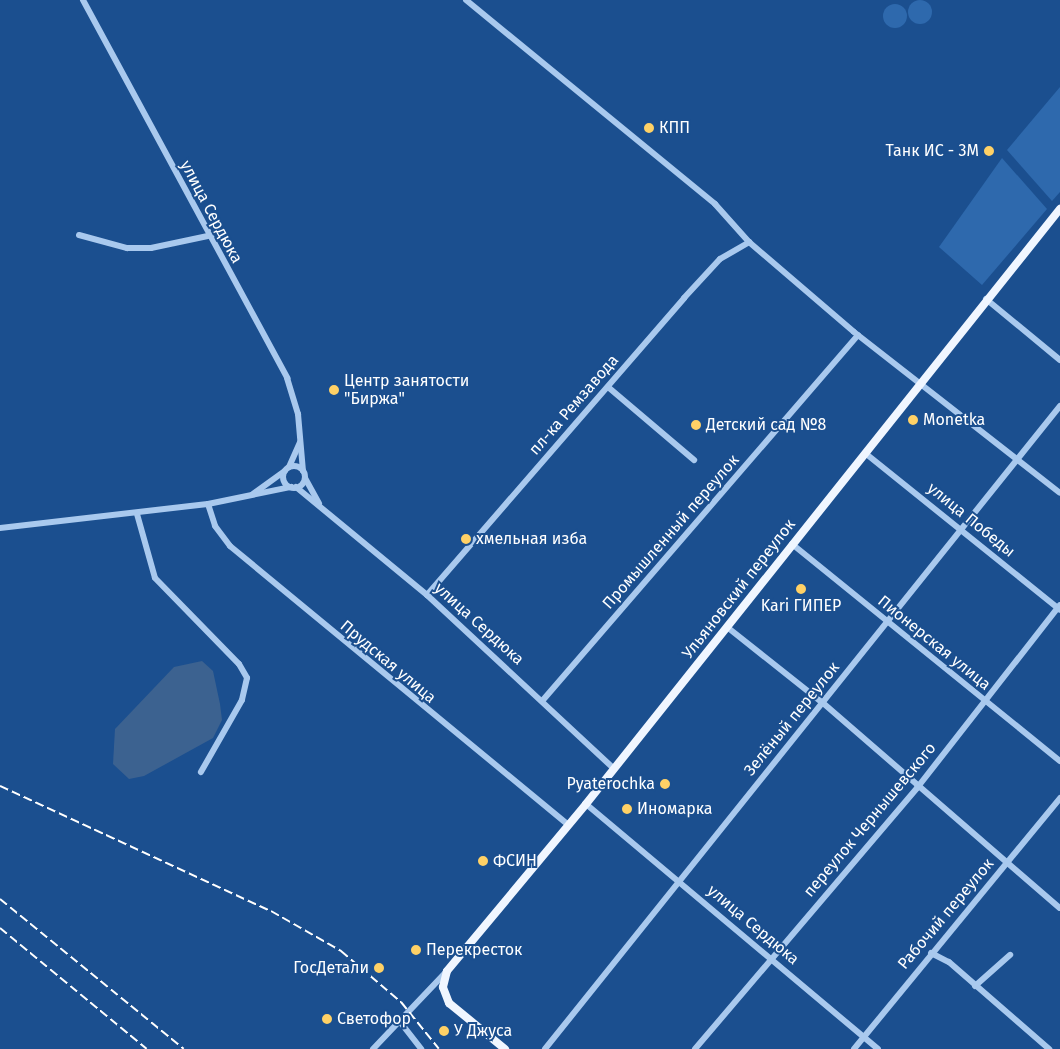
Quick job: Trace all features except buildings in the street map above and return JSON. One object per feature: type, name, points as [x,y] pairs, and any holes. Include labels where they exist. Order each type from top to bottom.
[{"type":"main road","name":"Ульяновский переулок","points":[[505,1049],[449,1003],[443,987],[447,972],[586,804],[986,298],[1060,209]]},
{"type":"street","name":"улица Сердюка","points":[[82,0],[208,236],[287,378],[300,441],[304,474]]},
{"type":"street","points":[[466,0],[715,204],[749,242],[858,335],[1060,493]]},
{"type":"street","points":[[79,235],[127,248],[151,248],[208,236]]},
{"type":"street","name":"пл-ка Ремзавода","points":[[428,595],[720,259],[749,242]]},
{"type":"street","points":[[986,298],[1060,360]]},
{"type":"street","name":"Промышленный переулок","points":[[543,700],[858,335]]},
{"type":"street","points":[[608,387],[694,460]]},
{"type":"street","name":"Зелёный переулок","points":[[545,1049],[1060,406]]},
{"type":"street","points":[[294,487],[284,481],[287,469],[300,441]]},
{"type":"street","name":"улица Победы","points":[[865,453],[1059,608]]},
{"type":"street","points":[[287,469],[304,474],[321,506]]},
{"type":"street","points":[[251,496],[287,469]]},
{"type":"street","points":[[0,528],[137,514],[208,504],[294,487],[304,474]]},
{"type":"street","name":"улица Сердюка","points":[[294,487],[321,506],[428,595],[543,700],[614,769]]},
{"type":"street","name":"Прудская улица","points":[[208,504],[215,526],[230,546],[568,825]]},
{"type":"street","points":[[137,514],[155,578],[239,664],[247,678],[234,716],[201,772]]},
{"type":"street","name":"Пионерская улица","points":[[792,544],[983,701],[1060,761]]},
{"type":"street","name":"переулок Чернышевского","points":[[695,1049],[917,788],[983,701],[1059,608]]},
{"type":"street","points":[[727,627],[823,703],[917,788],[1060,908]]},
{"type":"street","name":"Рабочий переулок","points":[[854,1049],[1060,798]]},
{"type":"street","name":"улица Сердюка","points":[[586,804],[878,1049]]},
{"type":"street","points":[[931,953],[949,962],[1049,1049]]},
{"type":"street","points":[[975,986],[1010,955]]},
{"type":"street","points":[[373,1049],[401,1023],[447,972]]},
{"type":"street","points":[[401,1023],[421,1049]]},
{"type":"shaded area","points":[[920,0],[925,1],[931,7],[931,17],[925,23],[920,24],[915,23],[909,17],[908,12],[909,7],[915,1]]},
{"type":"shaded area","points":[[895,4],[904,7],[907,16],[904,25],[895,28],[886,25],[883,16],[886,7]]},
{"type":"shaded area","points":[[1060,87],[1060,192],[1052,201],[1007,150]]},
{"type":"shaded area","points":[[1002,158],[1047,209],[982,285],[939,247]]},
{"type":"shaded area","points":[[202,661],[213,671],[220,704],[222,720],[213,738],[144,776],[129,779],[113,764],[115,729],[174,667]]},
{"type":"railway","points":[[0,786],[271,911],[341,951],[401,1002],[439,1049]]},
{"type":"railway","points":[[0,899],[184,1049]]},
{"type":"railway","points":[[0,928],[147,1049]]},
{"type":"place","name":"КПП","points":[[649,128]]},
{"type":"place","name":"Танк ИС - 3М","points":[[989,151]]},
{"type":"place","name":"Центр занятости \"Биржа\"","points":[[334,390]]},
{"type":"place","name":"Monetka","points":[[913,420]]},
{"type":"place","name":"Детский сад №8","points":[[696,425]]},
{"type":"place","name":"хмельная изба","points":[[466,539]]},
{"type":"place","name":"Kari ГИПЕР","points":[[801,589]]},
{"type":"place","name":"Pyaterochka","points":[[665,784]]},
{"type":"place","name":"Иномарка","points":[[627,809]]},
{"type":"place","name":"ФСИН","points":[[483,861]]},
{"type":"place","name":"Перекресток","points":[[416,950]]},
{"type":"place","name":"ГосДетали","points":[[379,968]]},
{"type":"place","name":"Светофор","points":[[327,1019]]},
{"type":"place","name":"У Джуса","points":[[444,1031]]}]
